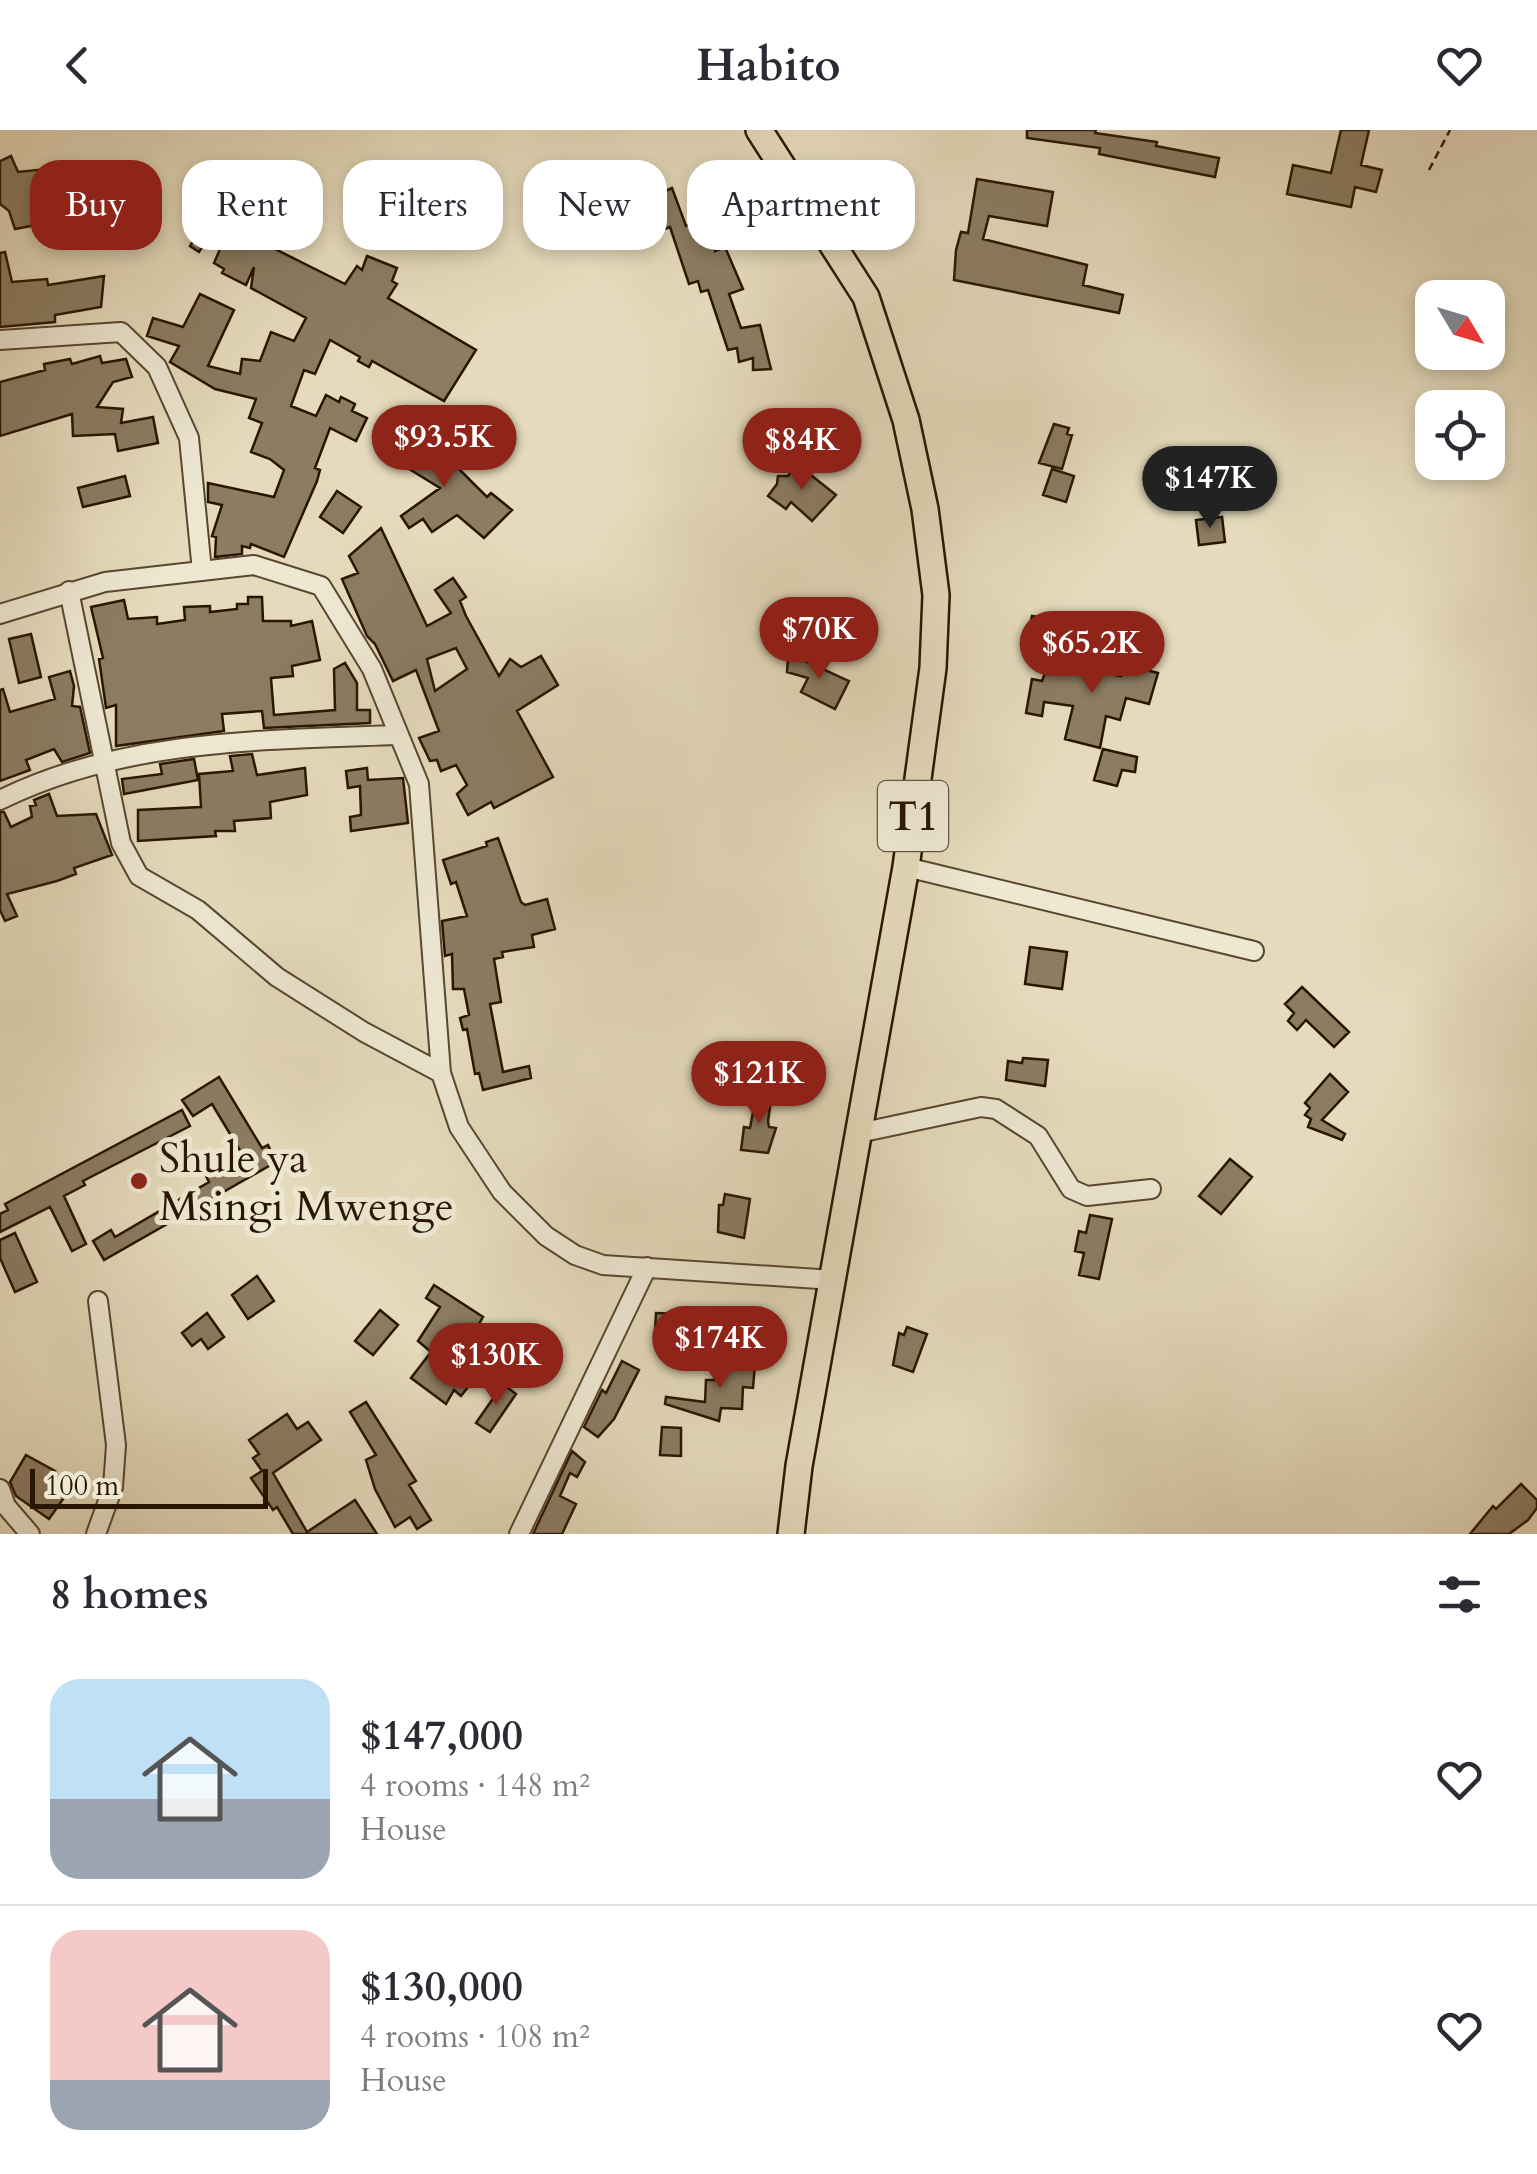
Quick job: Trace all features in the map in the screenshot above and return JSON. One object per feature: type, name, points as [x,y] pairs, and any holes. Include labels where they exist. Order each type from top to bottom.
[{"type":"highway","name":"T1","points":[[759,130],[866,297],[906,420],[925,509],[936,595],[932,668],[906,867],[799,1466],[791,1534]]},
{"type":"street","points":[[0,340],[120,332],[157,367],[189,438],[202,571]]},
{"type":"street","points":[[0,614],[69,590],[254,565],[322,586],[372,668],[419,784],[441,1072],[459,1126],[502,1192],[546,1236],[576,1255],[603,1265],[834,1280]]},
{"type":"street","points":[[69,590],[122,842],[139,876],[198,910],[277,977],[364,1032],[441,1072]]},
{"type":"street","points":[[0,800],[104,760],[260,740],[397,736]]},
{"type":"street","points":[[906,867],[1254,951]]},
{"type":"street","points":[[860,1133],[981,1107],[996,1109],[1038,1136],[1071,1189],[1088,1196],[1151,1189]]},
{"type":"street","points":[[519,1534],[647,1267]]},
{"type":"street","points":[[96,1534],[113,1487],[116,1445],[98,1301]]},
{"type":"street","points":[[0,1489],[6,1506],[30,1534]]},
{"type":"path","points":[[1429,170],[1450,130]]},
{"type":"building","points":[[1027,130],[1096,130],[1095,133],[1157,142],[1156,146],[1219,158],[1215,177],[1099,154],[1100,148],[1027,138]]},
{"type":"building","points":[[1341,130],[1369,130],[1361,165],[1382,170],[1376,192],[1355,187],[1351,207],[1287,194],[1293,165],[1331,173]]},
{"type":"building","points":[[11,156],[18,172],[30,171],[30,226],[15,229],[9,211],[0,204],[0,161]]},
{"type":"building","points":[[977,179],[1053,192],[1047,226],[989,216],[983,239],[1087,265],[1083,285],[1123,295],[1119,313],[954,280],[956,250],[961,232],[968,233]]},
{"type":"building","points":[[672,188],[687,226],[687,250],[726,250],[743,289],[729,294],[741,328],[760,325],[771,369],[753,370],[753,358],[739,362],[737,348],[728,350],[708,290],[701,292],[698,281],[689,284],[670,227],[667,228],[667,190]]},
{"type":"building","points":[[220,250],[277,250],[345,284],[357,266],[362,270],[367,256],[397,268],[392,281],[397,284],[388,298],[476,350],[444,401],[372,361],[369,367],[358,361],[360,357],[330,340],[315,374],[304,370],[291,406],[316,416],[326,395],[339,402],[341,397],[355,404],[352,411],[367,418],[356,441],[330,428],[315,468],[320,470],[317,481],[284,557],[251,544],[250,548],[242,546],[242,554],[215,557],[216,537],[212,536],[222,505],[208,502],[208,483],[274,497],[284,470],[251,452],[262,423],[249,418],[256,399],[215,389],[170,362],[179,346],[147,336],[153,318],[183,327],[200,294],[234,310],[208,366],[240,374],[242,359],[260,361],[271,332],[294,341],[306,318],[251,288],[254,267],[246,285],[222,273],[224,269],[214,263]]},
{"type":"building","points":[[5,252],[12,282],[47,279],[48,285],[104,276],[101,307],[55,315],[55,322],[0,327],[0,253]]},
{"type":"building","points":[[100,356],[102,363],[126,359],[132,377],[113,382],[97,407],[123,409],[121,423],[153,417],[158,443],[118,451],[115,434],[73,436],[72,414],[0,436],[0,382],[45,370],[44,364],[70,359],[72,364]]},
{"type":"building","points":[[1054,424],[1069,428],[1067,434],[1072,435],[1062,469],[1039,463]]},
{"type":"building","points":[[389,426],[433,453],[426,464],[446,478],[457,467],[487,497],[491,493],[512,510],[484,538],[457,515],[432,532],[423,519],[409,528],[401,516],[440,488],[377,449]]},
{"type":"building","points":[[797,464],[836,495],[812,521],[791,502],[786,509],[768,496],[778,476],[788,476]]},
{"type":"building","points":[[1052,469],[1074,476],[1066,502],[1043,495]]},
{"type":"building","points":[[125,476],[130,496],[83,507],[78,488]]},
{"type":"building","points":[[337,491],[361,507],[343,533],[320,517]]},
{"type":"building","points":[[1222,517],[1225,542],[1199,545],[1196,520]]},
{"type":"building","points":[[381,528],[427,626],[451,613],[435,590],[453,578],[466,597],[460,601],[466,616],[499,676],[510,659],[521,667],[541,656],[558,685],[517,711],[553,777],[494,808],[491,802],[468,815],[457,794],[467,785],[456,765],[441,771],[437,760],[430,761],[419,738],[439,731],[416,670],[393,681],[367,636],[342,579],[358,573],[349,556]],"holes":[[[456,648],[467,669],[435,691],[427,659]]]},
{"type":"building","points":[[248,597],[262,597],[263,621],[291,621],[291,626],[312,621],[320,660],[292,666],[293,676],[271,678],[274,715],[335,710],[334,669],[345,663],[357,683],[357,710],[370,710],[370,723],[264,728],[262,711],[222,714],[224,731],[116,746],[116,705],[106,708],[99,659],[103,658],[91,607],[124,600],[128,619],[157,617],[157,624],[185,620],[184,607],[210,606],[210,612],[237,609],[237,604],[248,604]]},
{"type":"building","points":[[1032,616],[1075,622],[1073,661],[1025,651]]},
{"type":"building","points":[[31,634],[41,677],[19,683],[9,639]]},
{"type":"building","points":[[788,658],[803,660],[849,681],[835,709],[801,692],[808,678],[787,672]]},
{"type":"building","points":[[1125,662],[1151,665],[1150,671],[1158,673],[1149,704],[1126,698],[1120,720],[1106,716],[1100,748],[1065,739],[1073,706],[1044,702],[1042,716],[1026,713],[1032,679],[1042,681],[1045,673],[1100,663],[1099,672],[1121,676]]},
{"type":"building","points":[[70,671],[74,686],[72,706],[80,707],[90,753],[62,762],[54,749],[26,760],[30,770],[0,781],[0,690],[3,689],[10,712],[55,699],[49,677]]},
{"type":"building","points":[[1103,749],[1137,757],[1135,772],[1122,770],[1117,786],[1094,780]]},
{"type":"building","points":[[252,754],[257,775],[305,768],[307,795],[270,802],[271,818],[234,821],[235,831],[215,831],[216,836],[138,841],[138,810],[201,807],[199,774],[233,771],[230,756]]},
{"type":"building","points":[[194,759],[198,780],[124,794],[122,779],[162,774],[160,764]]},
{"type":"building","points":[[367,768],[368,780],[403,778],[408,823],[351,831],[350,817],[361,815],[360,786],[348,788],[346,771]]},
{"type":"building","points":[[49,794],[57,816],[96,814],[112,855],[74,868],[76,874],[7,894],[17,916],[5,921],[0,910],[0,812],[4,812],[11,827],[32,817],[30,806],[36,805],[34,800]]},
{"type":"building","points":[[498,838],[521,902],[525,905],[547,899],[555,929],[532,935],[534,947],[502,952],[503,957],[494,959],[501,1002],[490,1004],[503,1072],[529,1066],[531,1078],[483,1090],[479,1073],[475,1074],[467,1029],[463,1030],[460,1018],[469,1015],[464,989],[453,989],[452,954],[445,956],[442,921],[467,916],[456,882],[451,884],[443,860],[487,846],[486,842]]},
{"type":"building","points":[[1030,947],[1067,952],[1062,989],[1025,984]]},
{"type":"building","points":[[1302,987],[1349,1032],[1334,1047],[1306,1020],[1297,1030],[1288,1021],[1294,1013],[1285,1004]]},
{"type":"building","points":[[1023,1058],[1048,1060],[1045,1086],[1006,1080],[1008,1061],[1022,1063]]},
{"type":"building","points":[[1330,1074],[1348,1092],[1322,1120],[1345,1134],[1342,1140],[1308,1127],[1311,1119],[1305,1115],[1310,1108],[1305,1103]]},
{"type":"building","points":[[219,1077],[262,1148],[268,1145],[276,1162],[104,1260],[93,1241],[111,1230],[115,1237],[209,1182],[205,1174],[244,1157],[212,1104],[193,1116],[182,1100]]},
{"type":"building","points":[[757,1091],[772,1093],[768,1121],[769,1127],[776,1128],[768,1153],[741,1150],[744,1127],[750,1128]]},
{"type":"building","points":[[182,1110],[190,1126],[83,1181],[85,1185],[64,1196],[86,1244],[72,1251],[50,1207],[0,1232],[0,1214],[8,1210],[5,1204]]},
{"type":"building","points":[[1230,1159],[1252,1177],[1221,1214],[1199,1196]]},
{"type":"building","points":[[725,1194],[750,1199],[744,1238],[718,1232],[719,1205],[723,1205]]},
{"type":"building","points":[[1090,1215],[1112,1219],[1099,1279],[1079,1275],[1084,1253],[1075,1251],[1079,1231],[1086,1233]]},
{"type":"building","points":[[15,1233],[37,1282],[15,1292],[0,1258],[0,1240]]},
{"type":"building","points":[[257,1276],[274,1301],[248,1319],[232,1295]]},
{"type":"building","points":[[434,1285],[483,1317],[459,1358],[479,1373],[461,1396],[454,1390],[446,1404],[411,1378],[431,1352],[418,1341],[440,1307],[426,1298]]},
{"type":"building","points":[[380,1310],[398,1325],[373,1355],[355,1341]]},
{"type":"building","points":[[207,1313],[224,1337],[208,1349],[201,1339],[192,1346],[182,1333]]},
{"type":"building","points":[[656,1313],[683,1314],[676,1318],[675,1327],[709,1328],[708,1345],[659,1342]]},
{"type":"building","points":[[907,1327],[927,1334],[913,1372],[893,1365],[899,1333],[904,1335]]},
{"type":"building","points":[[622,1361],[639,1370],[614,1419],[598,1437],[584,1427]]},
{"type":"building","points":[[735,1362],[755,1364],[753,1388],[743,1387],[742,1409],[721,1408],[719,1421],[665,1404],[666,1397],[705,1402],[706,1380],[714,1380],[715,1366],[735,1366]]},
{"type":"building","points":[[503,1384],[516,1394],[490,1432],[476,1423]]},
{"type":"building","points":[[366,1402],[416,1481],[409,1485],[431,1520],[417,1529],[410,1517],[395,1527],[375,1489],[366,1460],[376,1455],[350,1412]]},
{"type":"building","points":[[287,1414],[297,1429],[308,1422],[321,1440],[273,1473],[307,1532],[355,1500],[377,1534],[293,1534],[277,1507],[273,1510],[251,1478],[262,1471],[253,1458],[259,1454],[249,1440]]},
{"type":"building","points":[[662,1427],[681,1428],[681,1456],[660,1455]]},
{"type":"building","points":[[572,1451],[585,1462],[577,1477],[570,1473],[560,1496],[576,1504],[562,1534],[533,1534]]},
{"type":"building","points":[[26,1455],[55,1471],[50,1479],[68,1492],[49,1519],[16,1496],[10,1482]]},
{"type":"building","points":[[1521,1484],[1537,1500],[1537,1508],[1528,1520],[1509,1534],[1470,1534],[1493,1506],[1496,1509]]},
{"type":"place","name":"Shule ya Msingi Mwenge","points":[[139,1181]]}]
